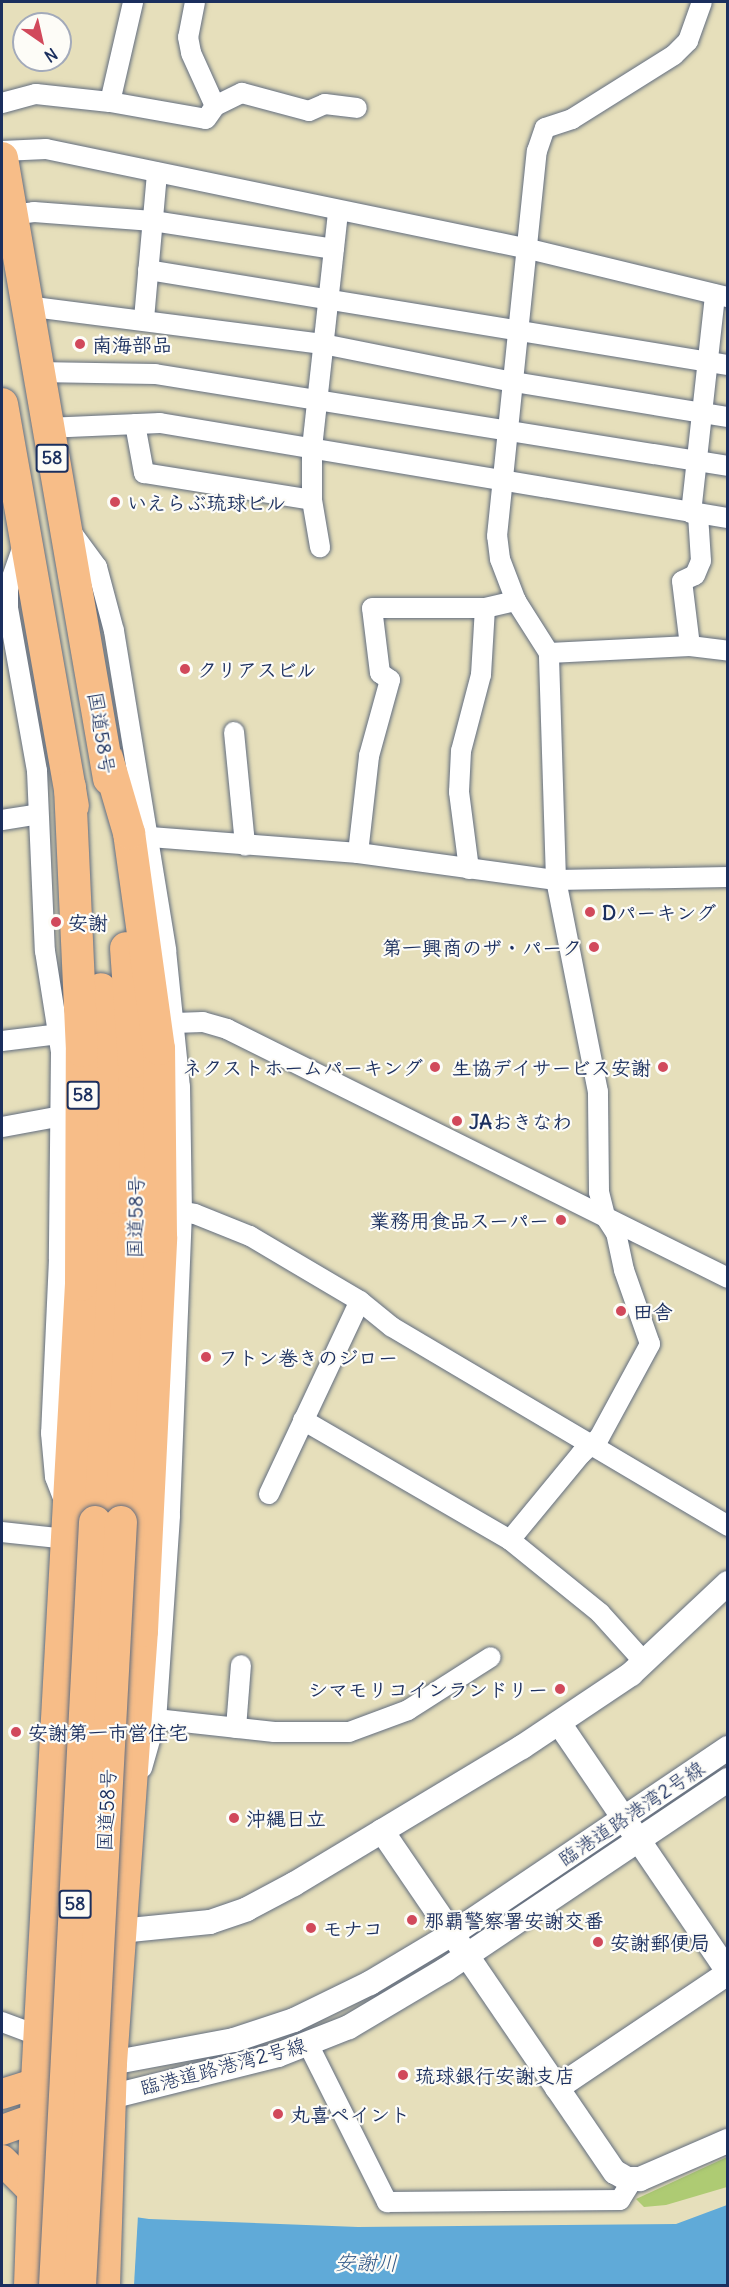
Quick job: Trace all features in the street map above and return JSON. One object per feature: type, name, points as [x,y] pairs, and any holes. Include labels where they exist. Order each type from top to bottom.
[{"type":"highway","name":"国道58号","points":[[2,158],[36,372],[66,525],[107,758],[135,1082],[136,1205],[89,1525],[80,2286]]},
{"type":"highway","name":"国道58号","points":[[2,404],[98,950],[108,1090],[110,1198],[89,1525],[55,2286]]},
{"type":"highway","name":"58","points":[[104,2286],[111,2063],[142,1631],[161,1237],[159,1049],[129,833],[107,758]]},
{"type":"highway","name":"58","points":[[30,2286],[39,2036],[89,1525]]},
{"type":"main road","points":[[2,2094],[36,2081],[111,2063]]},
{"type":"main road","points":[[2,2130],[36,2117],[110,2097]]},
{"type":"main road","points":[[2,2160],[34,2194]]},
{"type":"street","points":[[110,102],[133,2]]},
{"type":"street","points":[[195,2],[188,38],[215,106]]},
{"type":"street","points":[[510,1540],[591,1446],[650,1344],[624,1270],[616,1233],[605,1216],[599,1192],[598,1092],[556,880],[549,653],[516,601],[500,559],[497,536],[540,134],[552,125],[572,119],[674,55],[688,41],[702,2]]},
{"type":"street","points":[[2,103],[36,94],[110,102],[206,119],[215,106],[242,93],[309,111],[325,104],[357,108]]},
{"type":"street","points":[[2,151],[46,149],[529,249],[721,295],[707,362],[695,461],[694,513],[701,561],[695,575],[682,581],[690,646]]},
{"type":"street","points":[[144,319],[157,173]]},
{"type":"street","points":[[320,547],[312,501],[312,448],[338,211]]},
{"type":"street","points":[[11,215],[34,212],[153,221],[334,249]]},
{"type":"street","points":[[148,270],[328,301],[520,329],[728,366]]},
{"type":"street","points":[[26,306],[144,319],[323,344],[514,382],[728,417]]},
{"type":"street","points":[[36,372],[155,374],[317,403],[728,466]]},
{"type":"street","points":[[46,428],[160,423],[501,482],[728,518]]},
{"type":"street","points":[[135,424],[144,473],[312,501]]},
{"type":"street","points":[[66,525],[97,567],[114,631],[150,837],[174,1023],[177,1211],[156,1719],[128,1805]]},
{"type":"street","points":[[26,540],[8,589],[6,629],[37,771],[45,951],[59,1034],[64,1212],[51,1433],[55,1477],[89,1525]]},
{"type":"street","points":[[358,853],[369,756],[390,680],[380,673],[372,608],[484,608],[516,601]]},
{"type":"street","points":[[469,869],[459,792],[461,751],[481,675],[484,608]]},
{"type":"street","points":[[549,653],[690,646],[728,651]]},
{"type":"street","points":[[234,732],[245,844]]},
{"type":"street","points":[[2,820],[38,814]]},
{"type":"street","points":[[150,837],[358,853],[556,880],[728,877]]},
{"type":"street","points":[[174,1023],[203,1022],[227,1029],[728,1278]]},
{"type":"street","points":[[2,1041],[59,1034]]},
{"type":"street","points":[[2,1127],[62,1116]]},
{"type":"street","points":[[177,1211],[250,1236],[360,1301],[392,1327],[728,1526]]},
{"type":"street","points":[[269,1494],[360,1301]]},
{"type":"street","points":[[303,1420],[510,1540],[600,1613],[645,1663]]},
{"type":"street","points":[[2,1532],[89,1525]]},
{"type":"street","points":[[120,1931],[192,1926],[238,1913],[284,1890],[559,1723],[645,1663],[728,1583]]},
{"type":"street","points":[[156,1719],[236,1728],[350,1732],[408,1710],[491,1657]]},
{"type":"street","points":[[236,1728],[241,1665]]},
{"type":"street","points":[[557,2088],[728,1973],[559,1723]]},
{"type":"street","name":"臨港道路港湾2号線","points":[[111,2063],[205,2047],[294,2020],[370,1983],[452,1934],[728,1748]]},
{"type":"street","name":"臨港道路港湾2号線","points":[[110,2097],[308,2044],[386,2008],[728,1780]]},
{"type":"street","points":[[382,1831],[615,2172],[633,2179],[660,2173],[728,2141]]},
{"type":"street","points":[[2,2022],[111,2063]]},
{"type":"street","points":[[308,2044],[387,2202],[620,2200],[633,2179]]},
{"type":"green space","points":[[727,2157],[727,2187],[666,2205],[644,2207],[636,2199]]},
{"type":"water","name":"安謝川","points":[[2,2198],[149,2219],[358,2227],[676,2224],[727,2205],[727,2285],[2,2285]]},
{"type":"pier","points":[[2,2195],[138,2215],[134,2285],[2,2285]]},
{"type":"place","name":"南海部品","points":[[80,344]]},
{"type":"place","name":"いえらぶ琉球ビル","points":[[115,502]]},
{"type":"place","name":"クリアスビル","points":[[185,669]]},
{"type":"place","name":"Dパーキング","points":[[590,912]]},
{"type":"place","name":"安謝","points":[[56,922]]},
{"type":"place","name":"第一興商のザ・パーク","points":[[594,947]]},
{"type":"place","name":"ネクストホームパーキング","points":[[435,1067]]},
{"type":"place","name":"生協デイサービス安謝","points":[[663,1067]]},
{"type":"place","name":"JAおきなわ","points":[[457,1121]]},
{"type":"place","name":"業務用食品スーパー","points":[[561,1220]]},
{"type":"place","name":"田舎","points":[[621,1311]]},
{"type":"place","name":"フトン巻きのジロー","points":[[206,1357]]},
{"type":"place","name":"シマモリコインランドリー","points":[[560,1689]]},
{"type":"place","name":"安謝第一市営住宅","points":[[16,1732]]},
{"type":"place","name":"沖縄日立","points":[[234,1818]]},
{"type":"place","name":"那覇警察署安謝交番","points":[[412,1920]]},
{"type":"place","name":"モナコ","points":[[311,1928]]},
{"type":"place","name":"安謝郵便局","points":[[598,1942]]},
{"type":"place","name":"琉球銀行安謝支店","points":[[403,2075]]},
{"type":"place","name":"丸喜ペイント","points":[[278,2114]]}]
